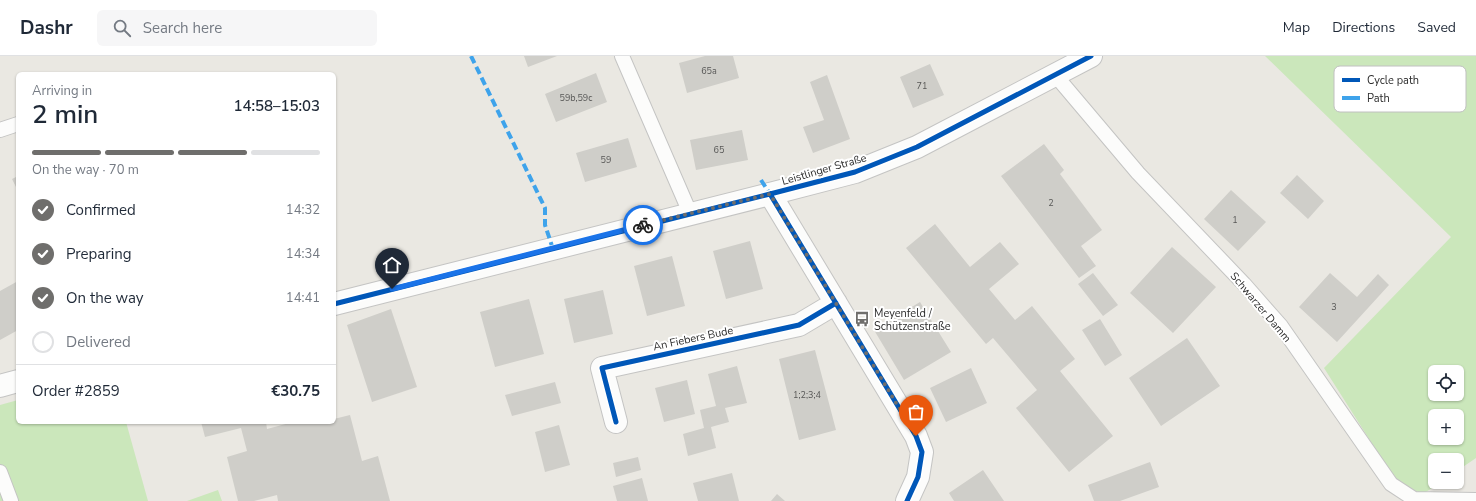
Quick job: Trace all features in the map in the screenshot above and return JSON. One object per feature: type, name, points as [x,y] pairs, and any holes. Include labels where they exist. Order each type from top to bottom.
[{"type":"street","name":"Leistlinger Straße","points":[[336,303],[855,172],[916,147],[1056,76],[1091,56]]},
{"type":"street","points":[[770,194],[916,436],[922,452],[918,477],[907,501]]},
{"type":"street","name":"An Fiebers Bude","points":[[616,422],[602,368],[799,325],[836,303]]},
{"type":"street","points":[[0,386],[16,382]]},
{"type":"lane","points":[[622,56],[690,213]]},
{"type":"lane","name":"Schwarzer Damm","points":[[1056,76],[1138,173],[1244,284],[1281,326],[1391,484],[1414,499],[1476,500]]},
{"type":"lane","points":[[0,130],[16,125]]},
{"type":"lane","points":[[0,472],[11,501]]},
{"type":"green space","points":[[1265,56],[1476,56],[1476,458],[1464,466],[1464,453],[1428,453],[1428,489],[1430,489],[1423,494],[1397,483],[1324,368],[1451,237]]},
{"type":"green space","points":[[16,401],[16,424],[127,424],[148,501],[0,501],[0,405]]},
{"type":"green space","points":[[218,490],[222,501],[187,501]]},
{"type":"building","points":[[524,56],[557,56],[528,67]]},
{"type":"building","points":[[705,56],[733,56],[739,78],[687,93],[679,63]]},
{"type":"building","points":[[930,64],[944,95],[913,108],[900,77]]},
{"type":"building","points":[[596,73],[607,102],[556,122],[545,94]]},
{"type":"building","points":[[827,75],[850,139],[813,153],[803,127],[824,120],[810,82]]},
{"type":"building","points":[[742,130],[748,160],[696,170],[690,140]]},
{"type":"building","points":[[628,138],[637,167],[585,182],[576,153]]},
{"type":"building","points":[[1044,144],[1064,170],[1060,174],[1102,230],[1081,246],[1096,266],[1079,278],[1001,176]]},
{"type":"building","points":[[1297,175],[1324,201],[1308,219],[1280,193]]},
{"type":"building","points":[[16,177],[16,187],[12,179]]},
{"type":"building","points":[[1231,190],[1266,222],[1238,251],[1204,219]]},
{"type":"building","points":[[935,224],[970,267],[1000,242],[1019,264],[989,289],[1015,320],[1032,306],[1075,359],[1060,371],[1113,436],[1069,472],[1016,408],[1037,390],[993,338],[986,344],[906,248]]},
{"type":"building","points":[[750,241],[763,289],[726,299],[713,251]]},
{"type":"building","points":[[1172,247],[1216,287],[1173,333],[1130,293]]},
{"type":"building","points":[[672,256],[685,306],[647,316],[634,266]]},
{"type":"building","points":[[1093,273],[1118,305],[1103,316],[1078,284]]},
{"type":"building","points":[[1330,273],[1357,297],[1378,274],[1389,285],[1337,342],[1299,307]]},
{"type":"building","points":[[16,282],[16,331],[0,340],[0,291]]},
{"type":"building","points":[[603,290],[613,334],[574,343],[564,299]]},
{"type":"building","points":[[529,299],[544,354],[495,367],[480,312]]},
{"type":"building","points":[[920,302],[951,352],[904,380],[874,330]]},
{"type":"building","points":[[391,309],[417,387],[372,402],[347,325]]},
{"type":"building","points":[[1100,319],[1122,355],[1105,366],[1082,330]]},
{"type":"building","points":[[1187,338],[1220,386],[1161,426],[1129,378]]},
{"type":"building","points":[[815,350],[836,430],[799,440],[779,359]]},
{"type":"building","points":[[737,366],[747,403],[725,408],[729,422],[711,427],[716,448],[688,456],[683,434],[704,428],[700,410],[716,406],[708,374]]},
{"type":"building","points":[[971,368],[987,403],[946,422],[930,388]]},
{"type":"building","points":[[687,380],[695,414],[664,422],[655,388]]},
{"type":"building","points":[[555,382],[561,403],[512,416],[505,395]]},
{"type":"building","points":[[350,415],[362,461],[378,456],[390,501],[278,501],[277,495],[254,501],[238,501],[227,457],[247,451],[241,428],[205,437],[202,424],[266,424],[267,429],[286,424],[336,424],[336,418]]},
{"type":"building","points":[[559,425],[570,465],[545,472],[535,432]]},
{"type":"building","points":[[638,457],[641,470],[616,477],[613,463]]},
{"type":"building","points":[[1150,462],[1159,487],[1120,501],[1094,501],[1088,485]]},
{"type":"building","points":[[983,470],[1004,501],[954,501],[949,493]]},
{"type":"building","points":[[732,473],[739,501],[698,501],[693,483]]},
{"type":"building","points":[[642,478],[648,501],[617,501],[613,486]]},
{"type":"building","points":[[777,494],[785,501],[771,501]]},
{"type":"marked path","points":[[471,56],[545,208],[545,225],[553,249]]},
{"type":"marked path","points":[[761,180],[770,194]]},
{"type":"cycle path","points":[[336,303],[855,172],[917,147],[1091,56]]},
{"type":"cycle path","points":[[770,194],[916,436],[922,452],[918,477],[907,501]]},
{"type":"cycle path","points":[[616,422],[602,368],[799,325],[836,303]]},
{"type":"way so far","points":[[643,225],[770,194],[916,436]]},
{"type":"place","name":"Meyenfeld / Schützenstraße","points":[[862,319]]},
{"type":"route","points":[[392,289],[643,225]]}]
